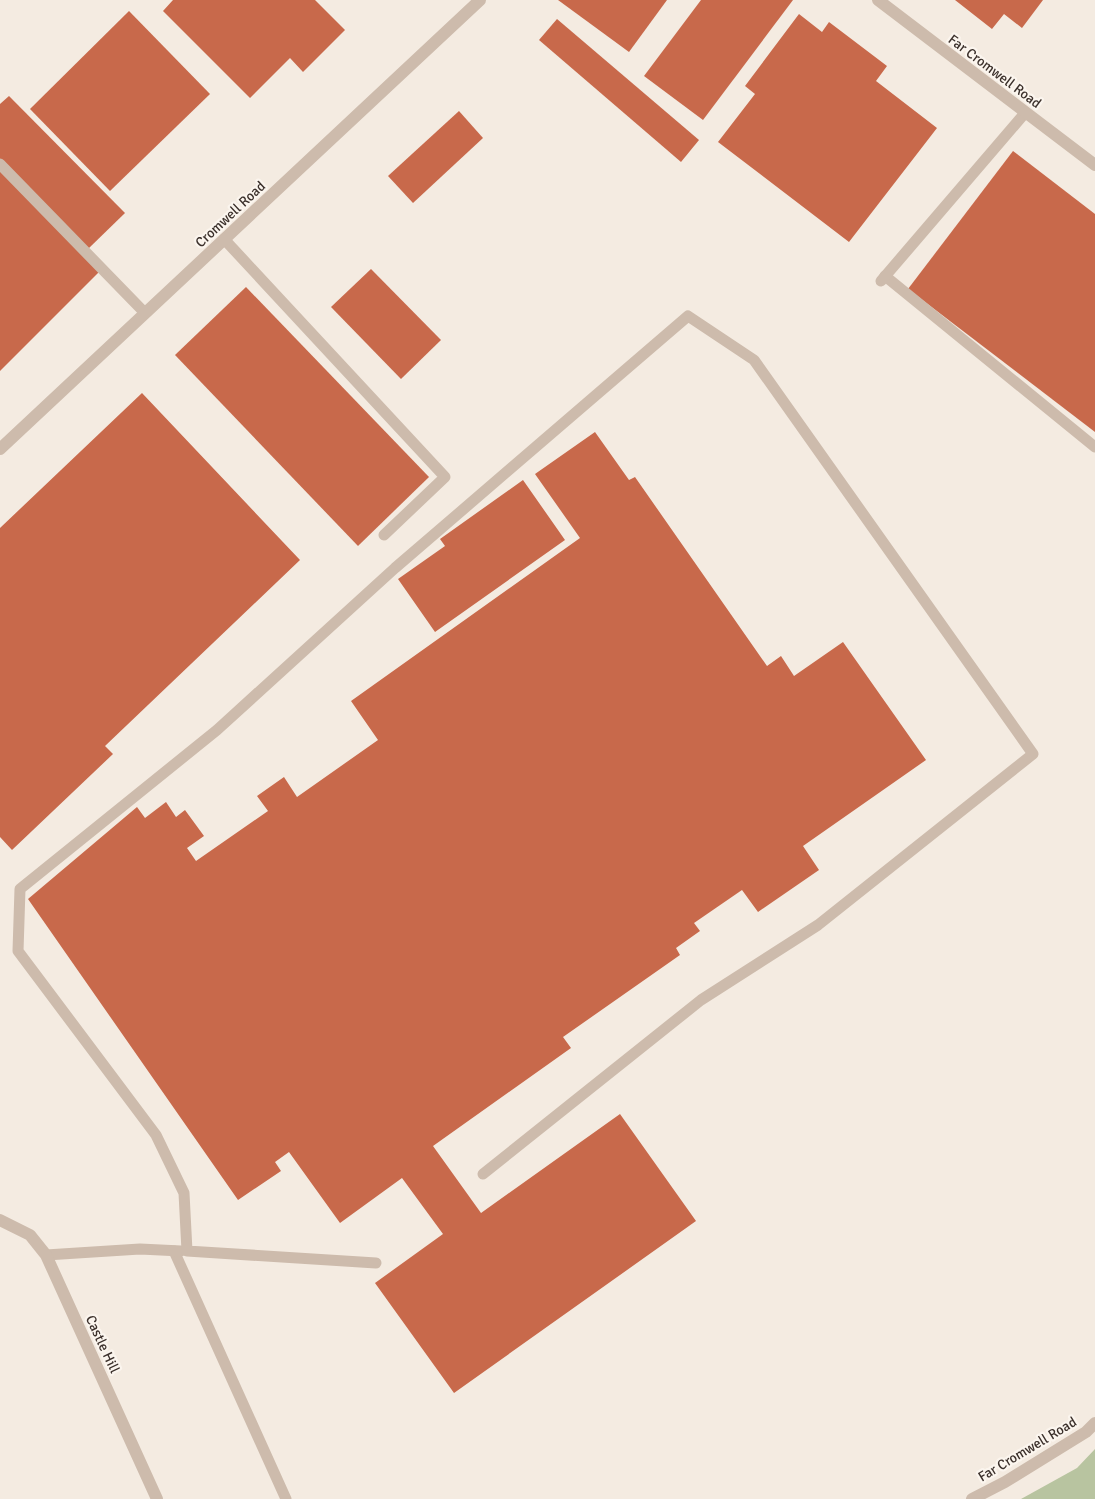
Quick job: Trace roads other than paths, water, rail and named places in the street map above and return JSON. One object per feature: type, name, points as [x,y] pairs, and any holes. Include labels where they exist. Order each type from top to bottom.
[{"type":"street","name":"Cromwell Road","points":[[0,449],[480,0]]},
{"type":"street","name":"Far Cromwell Road","points":[[878,0],[1095,165]]},
{"type":"street","name":"Castle Hill","points":[[0,1220],[30,1235],[46,1255],[157,1499]]},
{"type":"street","name":"Far Cromwell Road","points":[[972,1499],[1004,1482],[1086,1432],[1095,1423]]},
{"type":"lane","points":[[1025,113],[883,278],[1095,447]]},
{"type":"lane","points":[[0,164],[145,313]]},
{"type":"lane","points":[[224,239],[445,477],[384,535]]},
{"type":"lane","points":[[188,1252],[184,1193],[156,1135],[18,950],[20,889],[217,730],[402,561],[688,316],[754,360],[1033,754],[818,925],[701,1000],[483,1174]]},
{"type":"lane","points":[[46,1255],[140,1249],[376,1263]]},
{"type":"lane","points":[[174,1251],[286,1499]]}]
